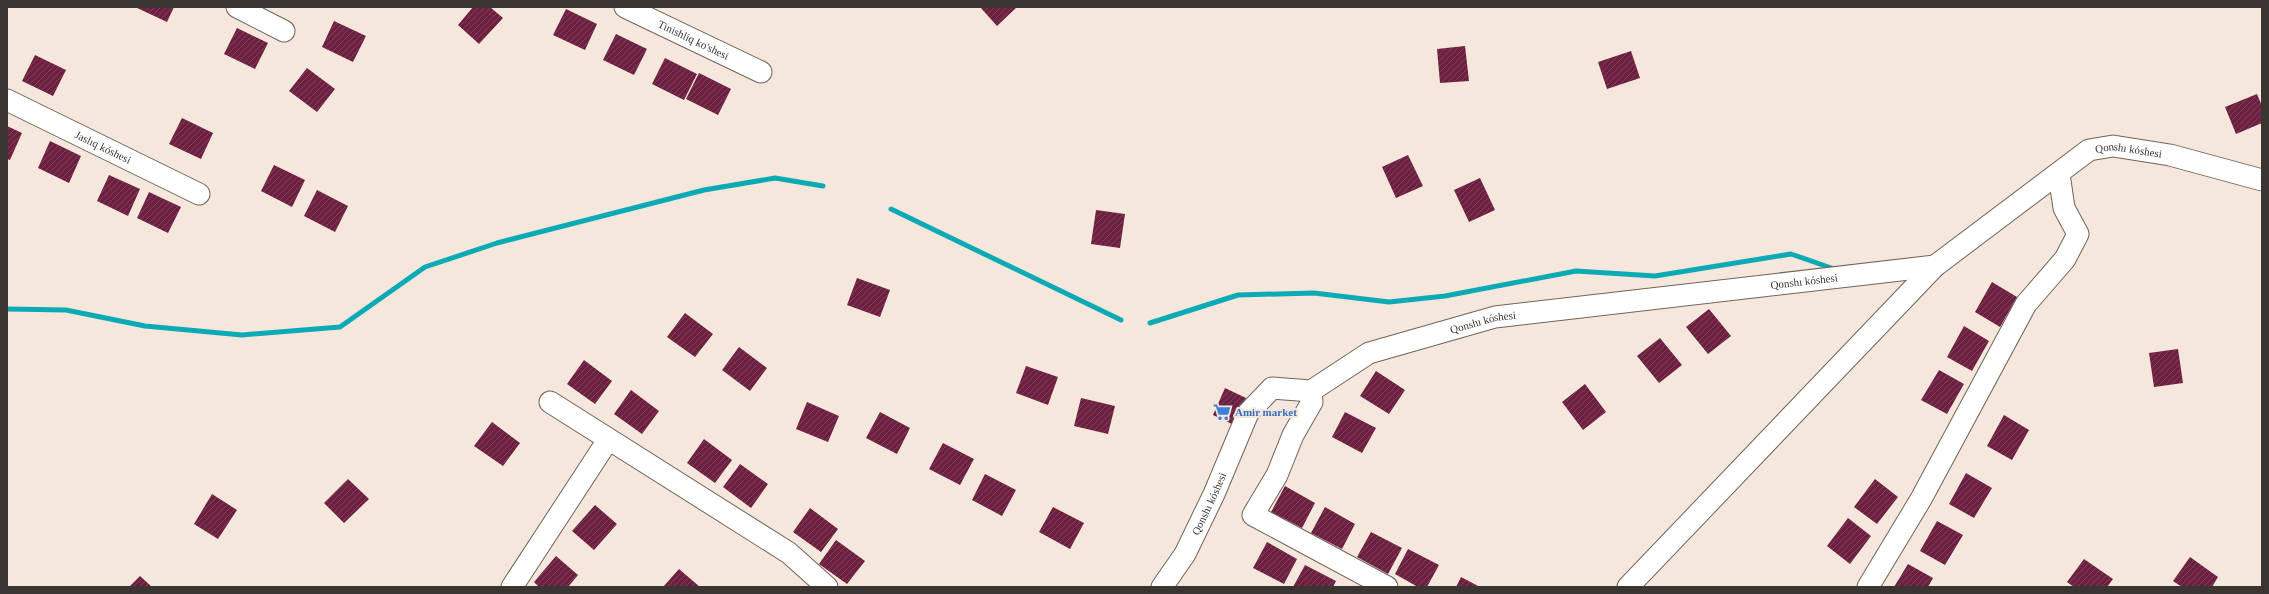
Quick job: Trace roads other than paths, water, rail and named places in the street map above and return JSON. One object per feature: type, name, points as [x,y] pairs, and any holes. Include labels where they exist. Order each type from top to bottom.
[{"type":"street","points":[[237,7],[284,30]]},
{"type":"street","name":"Tinishliq ko'shesi","points":[[625,7],[761,72]]},
{"type":"street","name":"Jaslıq kóshesi","points":[[7,100],[199,194]]},
{"type":"street","name":"Qonshı kóshesi","points":[[1628,587],[1935,266],[2089,150],[2113,146],[2170,155],[2262,180]]},
{"type":"street","points":[[1868,587],[1920,499],[2026,304],[2065,259],[2078,234],[2064,208],[2059,174]]},
{"type":"street","name":"Qonshı kóshesi","points":[[1162,587],[1185,554],[1214,494],[1248,413],[1272,388],[1312,392],[1370,353],[1495,317],[1935,266]]},
{"type":"street","points":[[1312,392],[1312,402],[1293,435],[1277,475],[1253,515],[1387,587]]},
{"type":"street","points":[[550,402],[789,553],[827,587]]},
{"type":"street","points":[[512,587],[608,440]]},
{"type":"waterway","points":[[7,309],[66,310],[145,326],[242,335],[340,327],[425,267],[497,243],[704,190],[775,178],[823,186]]},
{"type":"waterway","points":[[891,209],[1121,320]]},
{"type":"waterway","points":[[1150,323],[1238,295],[1314,293],[1389,302],[1445,296],[1576,271],[1655,276],[1791,254],[1837,270]]},
{"type":"place","name":"Amir market","points":[[1222,412]]}]
